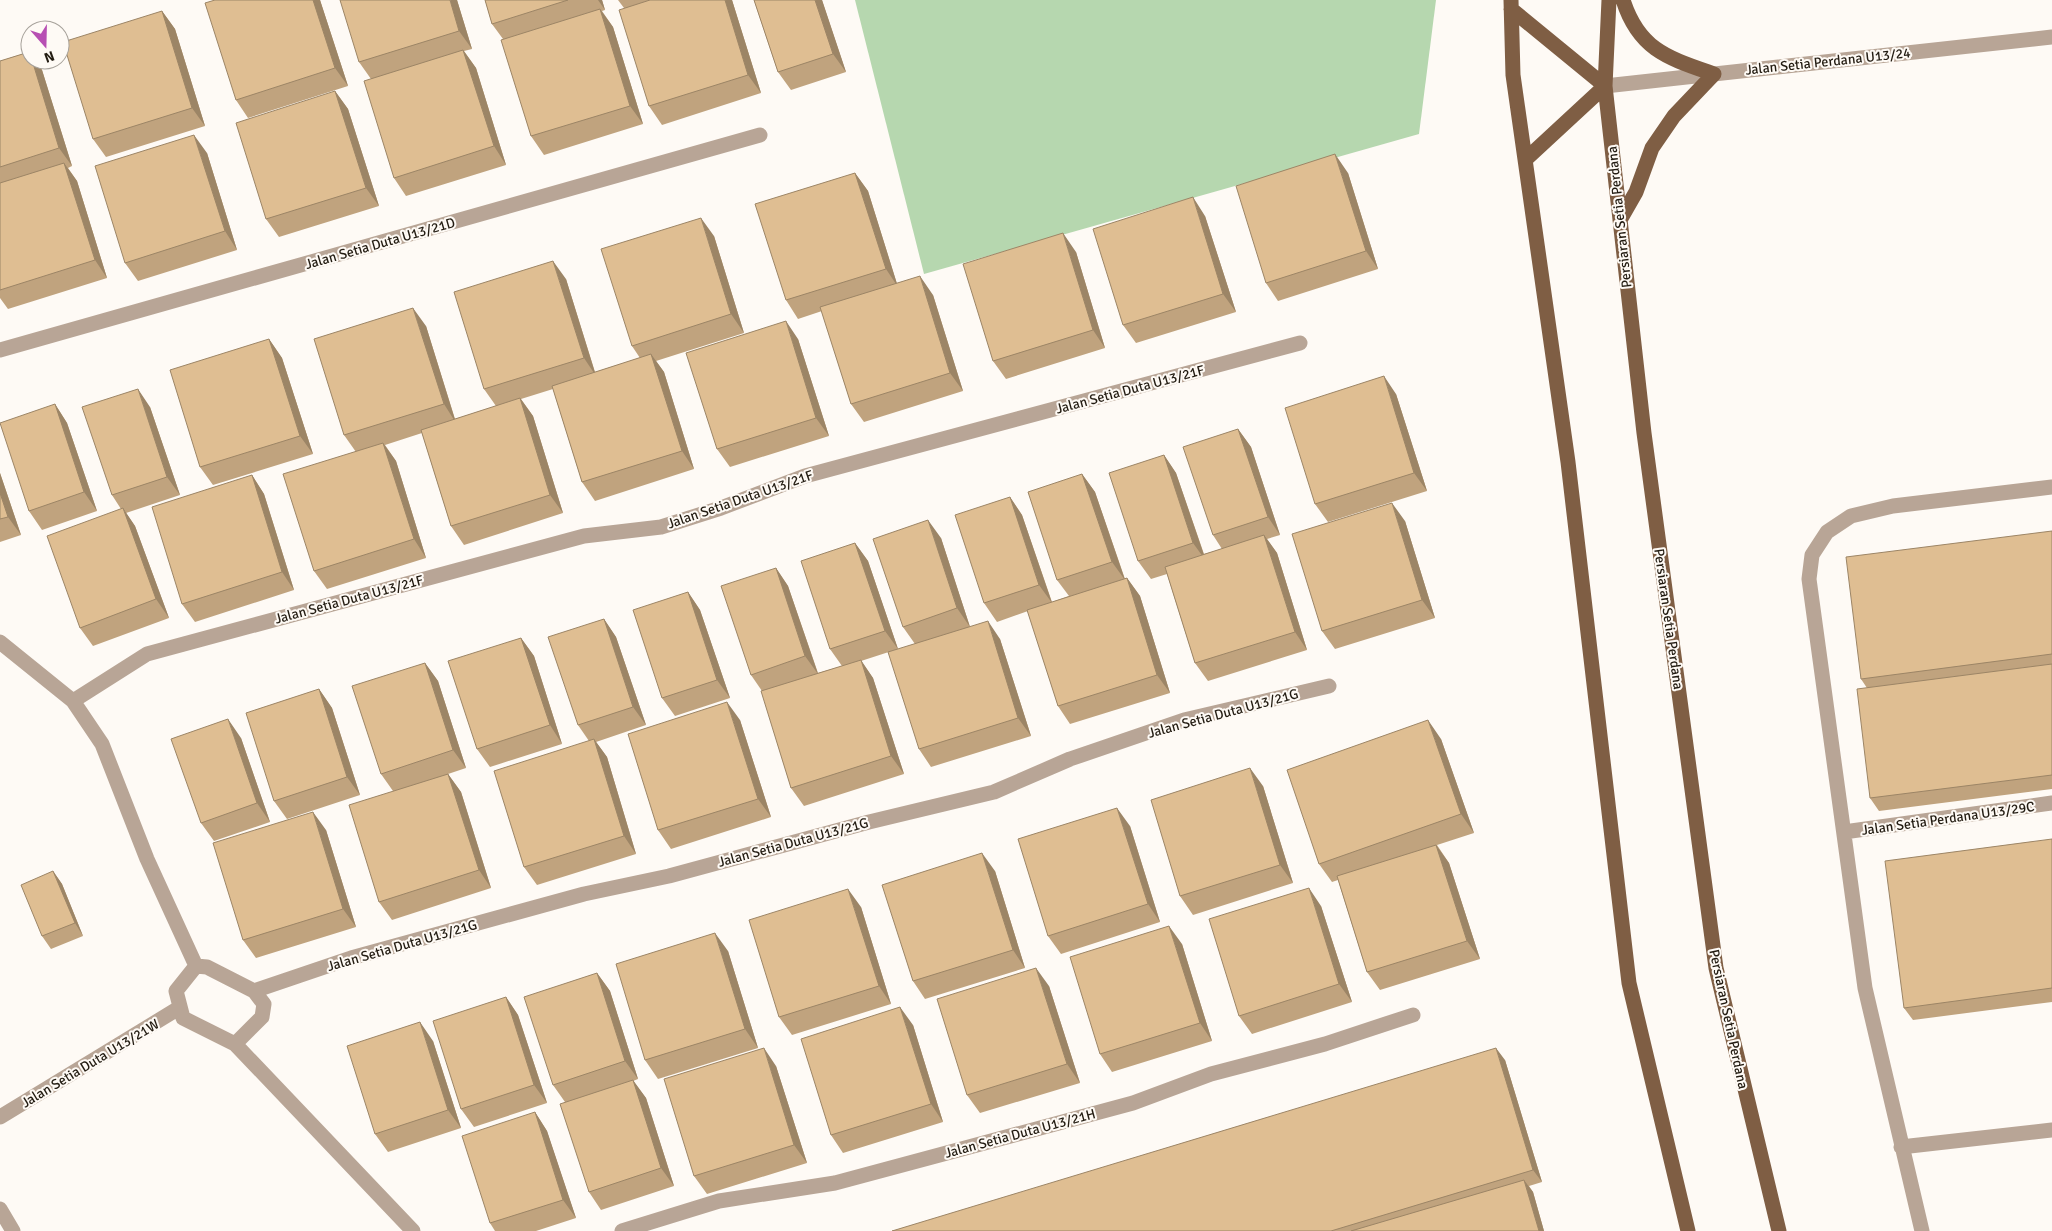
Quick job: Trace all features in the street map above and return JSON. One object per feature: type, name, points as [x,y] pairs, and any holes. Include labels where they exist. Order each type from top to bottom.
[{"type":"main road","name":"Persiaran Setia Perdana","points":[[1609,0],[1605,86],[1644,433],[1716,968],[1778,1231]]},
{"type":"main road","points":[[1620,220],[1636,192],[1652,148],[1674,116],[1714,74],[1668,57],[1646,42],[1627,13],[1623,0]]},
{"type":"main road","points":[[1511,5],[1605,86],[1525,160]]},
{"type":"main road","points":[[1511,5],[1513,75],[1568,462],[1629,983],[1688,1231]]},
{"type":"street","name":"Jalan Setia Perdana U13/24","points":[[1605,86],[2052,37]]},
{"type":"street","name":"Jalan Setia Duta U13/21D","points":[[0,350],[760,135]]},
{"type":"street","name":"Jalan Setia Duta U13/21F","points":[[73,701],[147,654],[584,536],[661,527],[721,508],[805,476],[1300,343]]},
{"type":"street","points":[[1922,1231],[1865,988],[1809,579],[1812,555],[1827,532],[1851,516],[1892,506],[2052,488]]},
{"type":"street","points":[[0,642],[73,701],[102,744],[147,859],[196,966]]},
{"type":"street","name":"Jalan Setia Duta U13/21G","points":[[254,991],[351,958],[584,894],[669,876],[869,822],[994,792],[1070,759],[1184,720],[1329,686]]},
{"type":"street","name":"Jalan Setia Perdana U13/29C","points":[[1844,832],[2052,803]]},
{"type":"street","points":[[196,966],[207,967],[254,991],[264,1004],[262,1017],[235,1044]]},
{"type":"street","points":[[196,966],[176,991],[183,1018],[235,1044],[413,1231]]},
{"type":"street","name":"Jalan Setia Duta U13/21W","points":[[0,1117],[179,1008]]},
{"type":"street","name":"Jalan Setia Duta U13/21H","points":[[622,1231],[719,1201],[835,1183],[1133,1103],[1211,1074],[1325,1044],[1413,1015]]},
{"type":"street","points":[[1901,1147],[2052,1130]]},
{"type":"street","points":[[0,1210],[13,1231]]},
{"type":"green space","points":[[855,0],[1436,0],[1419,134],[924,274]]},
{"type":"building","points":[[215,0],[313,0],[335,68],[236,100],[205,3]]},
{"type":"building","points":[[340,0],[450,0],[459,31],[359,62]]},
{"type":"building","points":[[485,0],[568,0],[492,24]]},
{"type":"building","points":[[650,0],[725,0],[748,75],[649,106],[619,10]]},
{"type":"building","points":[[754,0],[815,0],[833,54],[778,72]]},
{"type":"building","points":[[600,9],[630,106],[531,136],[501,40]]},
{"type":"building","points":[[162,11],[192,108],[93,139],[70,65],[70,40]]},
{"type":"building","points":[[463,50],[494,146],[394,178],[364,81]]},
{"type":"building","points":[[20,55],[20,70],[35,70],[59,148],[0,167],[0,61]]},
{"type":"building","points":[[335,91],[366,188],[266,219],[236,123]]},
{"type":"building","points":[[194,135],[225,231],[125,263],[95,166]]},
{"type":"building","points":[[1335,154],[1366,251],[1266,283],[1236,186]]},
{"type":"building","points":[[64,163],[95,260],[0,290],[0,183]]},
{"type":"building","points":[[855,173],[886,269],[786,300],[755,204]]},
{"type":"building","points":[[1193,197],[1223,294],[1123,325],[1093,229]]},
{"type":"building","points":[[701,218],[731,314],[632,346],[601,249]]},
{"type":"building","points":[[1063,233],[1093,330],[993,361],[963,264]]},
{"type":"building","points":[[553,261],[584,358],[484,389],[454,292]]},
{"type":"building","points":[[920,276],[950,373],[851,404],[820,307]]},
{"type":"building","points":[[413,308],[444,404],[344,435],[314,339]]},
{"type":"building","points":[[786,321],[816,418],[717,449],[686,353]]},
{"type":"building","points":[[269,339],[300,436],[200,467],[170,370]]},
{"type":"building","points":[[651,354],[682,451],[582,482],[552,386]]},
{"type":"building","points":[[1384,376],[1414,473],[1315,504],[1285,408]]},
{"type":"building","points":[[138,389],[167,477],[112,495],[82,407]]},
{"type":"building","points":[[520,398],[550,495],[451,526],[421,430]]},
{"type":"building","points":[[55,404],[84,492],[29,511],[0,423]]},
{"type":"building","points":[[1238,429],[1268,517],[1213,535],[1183,447]]},
{"type":"building","points":[[383,443],[414,539],[314,571],[283,474]]},
{"type":"building","points":[[1164,455],[1193,543],[1138,561],[1109,473]]},
{"type":"building","points":[[1082,474],[1112,562],[1057,580],[1028,492]]},
{"type":"building","points":[[252,475],[282,572],[182,604],[152,507]]},
{"type":"building","points":[[0,493],[8,517],[0,519]]},
{"type":"building","points":[[1010,497],[1039,585],[984,603],[955,515]]},
{"type":"building","points":[[1392,503],[1422,600],[1322,631],[1292,534]]},
{"type":"building","points":[[123,508],[156,599],[80,628],[47,536]]},
{"type":"building","points":[[928,520],[957,608],[903,627],[873,539]]},
{"type":"building","points":[[2052,531],[2052,654],[1861,679],[1846,557]]},
{"type":"building","points":[[1264,535],[1295,632],[1195,663],[1165,567]]},
{"type":"building","points":[[855,543],[885,631],[830,649],[801,561]]},
{"type":"building","points":[[776,568],[805,656],[751,675],[721,586]]},
{"type":"building","points":[[1127,578],[1157,675],[1058,706],[1027,610]]},
{"type":"building","points":[[688,592],[717,680],[662,698],[633,610]]},
{"type":"building","points":[[604,619],[633,707],[578,725],[548,637]]},
{"type":"building","points":[[988,621],[1018,718],[919,749],[888,652]]},
{"type":"building","points":[[521,638],[550,725],[477,749],[448,661]]},
{"type":"building","points":[[861,660],[891,756],[791,788],[761,691]]},
{"type":"building","points":[[425,663],[453,750],[381,774],[352,686]]},
{"type":"building","points":[[2052,664],[2052,775],[1870,798],[1857,689]]},
{"type":"building","points":[[319,689],[347,777],[274,801],[246,713]]},
{"type":"building","points":[[727,702],[758,799],[658,830],[628,734]]},
{"type":"building","points":[[228,719],[257,803],[201,823],[171,739]]},
{"type":"building","points":[[1428,720],[1461,814],[1319,864],[1287,770]]},
{"type":"building","points":[[594,739],[624,836],[524,867],[494,771]]},
{"type":"building","points":[[1250,768],[1280,865],[1180,896],[1151,800]]},
{"type":"building","points":[[448,774],[479,870],[379,902],[349,805]]},
{"type":"building","points":[[1117,808],[1148,904],[1048,936],[1018,839]]},
{"type":"building","points":[[313,812],[343,909],[243,940],[213,843]]},
{"type":"building","points":[[2052,839],[2052,988],[1904,1008],[1885,861]]},
{"type":"building","points":[[1436,845],[1467,941],[1367,972],[1337,876]]},
{"type":"building","points":[[982,853],[1013,950],[913,981],[882,885]]},
{"type":"building","points":[[53,871],[75,923],[42,936],[21,885]]},
{"type":"building","points":[[1309,888],[1339,984],[1239,1016],[1209,919]]},
{"type":"building","points":[[848,889],[879,986],[779,1017],[749,920]]},
{"type":"building","points":[[1169,926],[1200,1023],[1100,1054],[1070,957]]},
{"type":"building","points":[[715,933],[745,1029],[645,1060],[616,964]]},
{"type":"building","points":[[1036,968],[1067,1064],[967,1095],[937,999]]},
{"type":"building","points":[[597,973],[625,1061],[553,1085],[524,997]]},
{"type":"building","points":[[506,997],[534,1085],[461,1109],[433,1021]]},
{"type":"building","points":[[900,1007],[931,1104],[831,1135],[801,1039]]},
{"type":"building","points":[[420,1022],[448,1110],[375,1134],[347,1046]]},
{"type":"building","points":[[764,1048],[794,1145],[694,1176],[664,1079]]},
{"type":"building","points":[[1496,1048],[1533,1170],[1331,1231],[892,1231]]},
{"type":"building","points":[[633,1080],[661,1168],[589,1192],[560,1104]]},
{"type":"building","points":[[535,1112],[563,1200],[490,1223],[462,1136]]},
{"type":"building","points":[[1524,1180],[1539,1231],[1351,1231]]}]
